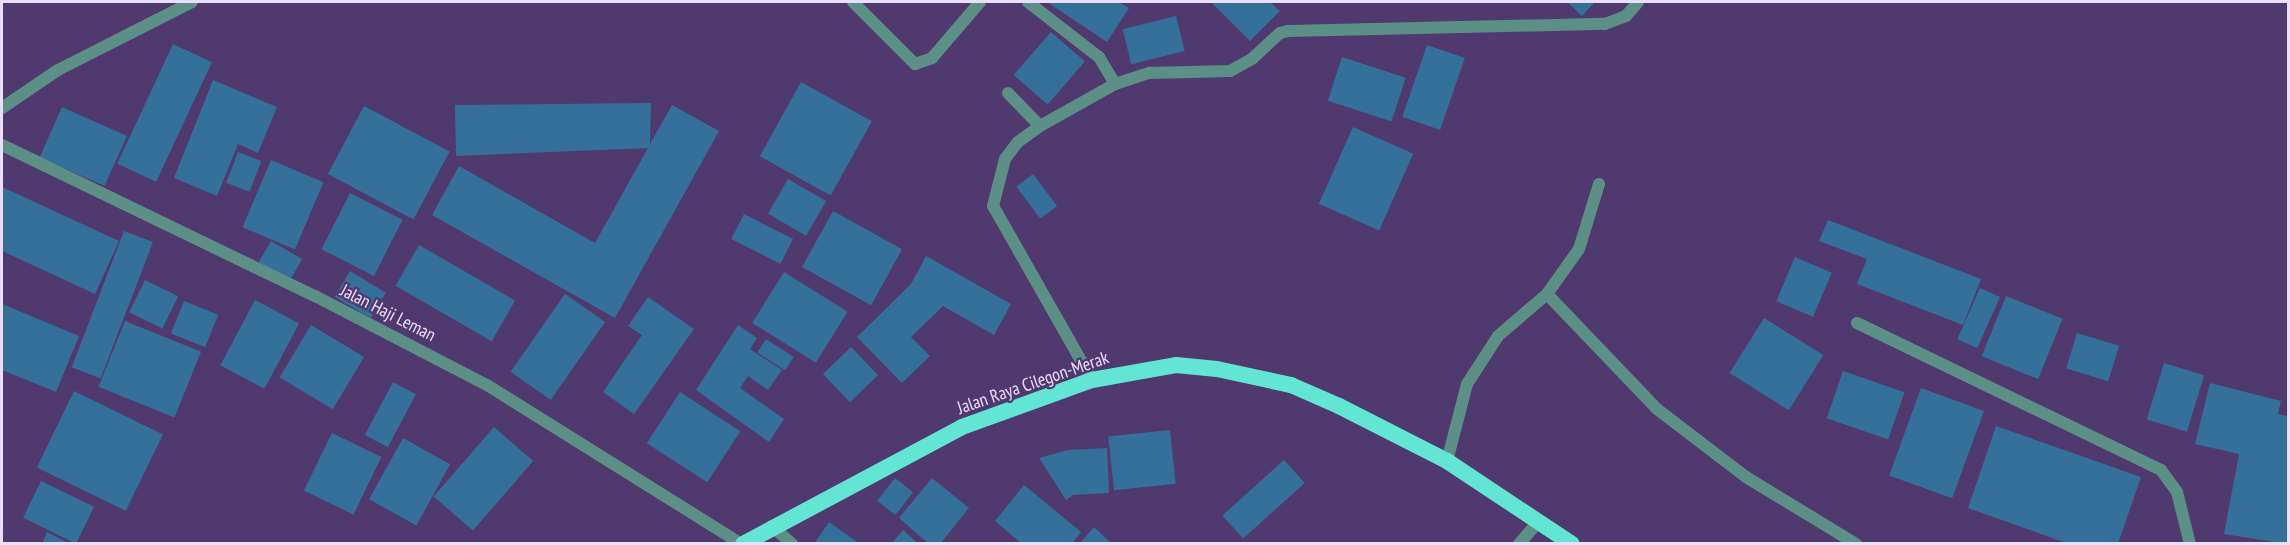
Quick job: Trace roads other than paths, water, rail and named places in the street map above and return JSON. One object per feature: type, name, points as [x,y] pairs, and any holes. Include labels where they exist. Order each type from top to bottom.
[{"type":"highway","name":"Jalan Raya Cilegon-Merak","points":[[742,543],[962,427],[1092,380],[1176,365],[1246,374],[1291,385],[1447,461],[1572,543]]},
{"type":"street","points":[[2,108],[58,70],[192,2]]},
{"type":"street","points":[[853,2],[915,64],[932,58],[980,2]]},
{"type":"street","points":[[1028,2],[1098,57],[1115,84]]},
{"type":"street","points":[[1092,380],[993,206],[1005,159],[1018,142],[1040,126],[1115,84],[1149,73],[1230,71],[1253,58],[1280,33],[1288,31],[1605,24],[1626,16],[1638,2]]},
{"type":"street","points":[[1008,93],[1040,126]]},
{"type":"street","name":"Jalan Haji Leman","points":[[2,145],[315,296],[488,385],[742,543]]},
{"type":"street","points":[[1447,461],[1467,384],[1498,336],[1547,294],[1579,249],[1599,184]]},
{"type":"street","points":[[1547,294],[1657,409],[1746,477],[1856,543]]},
{"type":"street","points":[[1857,323],[2162,470],[2177,492],[2190,543]]},
{"type":"street","points":[[1518,543],[1538,522]]},
{"type":"street","points":[[772,526],[792,543]]}]
